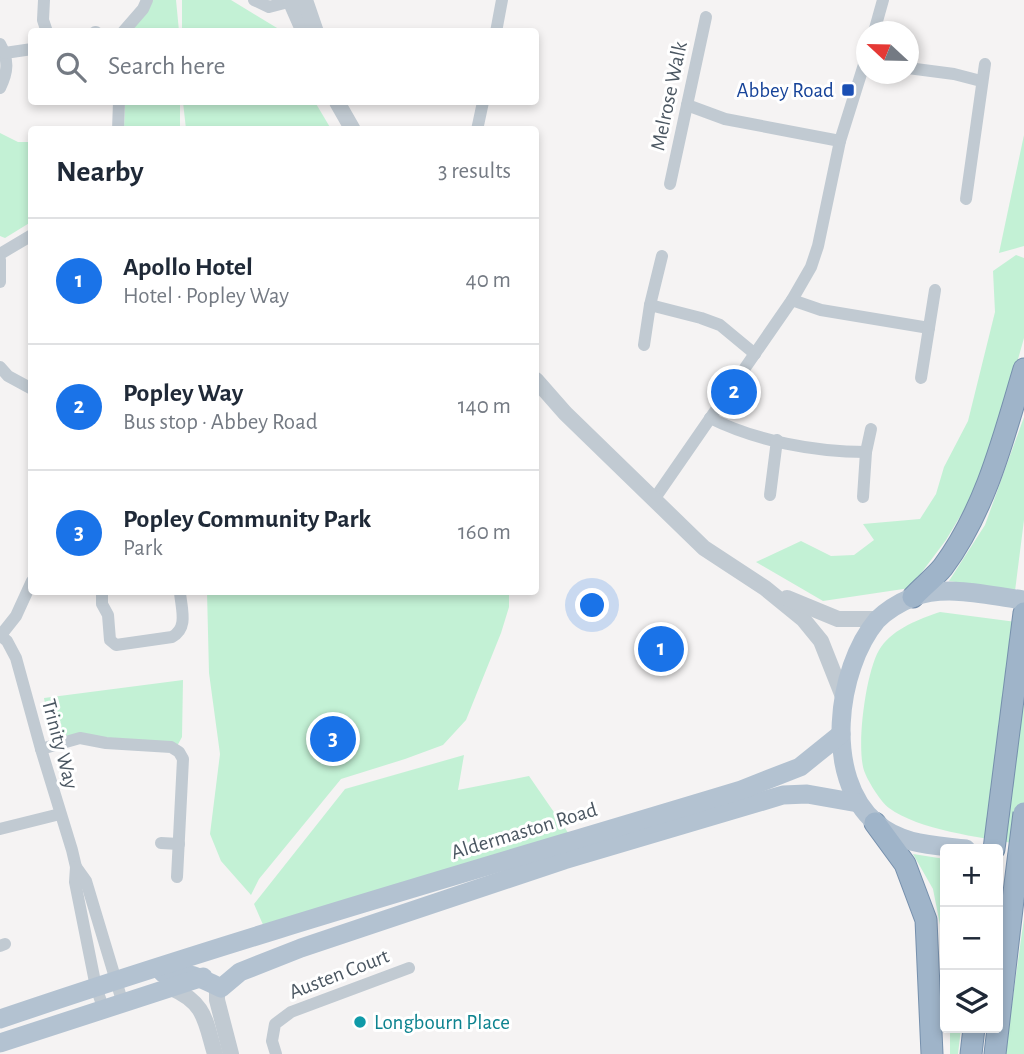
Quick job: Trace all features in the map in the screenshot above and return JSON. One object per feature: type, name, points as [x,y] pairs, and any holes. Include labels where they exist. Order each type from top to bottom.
[{"type":"highway","points":[[913,597],[942,567],[970,523],[997,458],[1024,369]]},
{"type":"highway","points":[[995,844],[1024,612]]},
{"type":"highway","points":[[995,1054],[1024,812]]},
{"type":"highway","points":[[875,822],[905,863],[926,920],[932,1054]]},
{"type":"highway","points":[[971,1054],[973,1033]]},
{"type":"main road","points":[[940,845],[900,839],[875,822],[858,803],[849,783],[841,734],[849,674],[857,651],[878,619],[913,597],[938,590],[1024,600]]},
{"type":"main road","name":"Aldermaston Road","points":[[0,1019],[209,951],[741,790],[800,767],[841,734]]},
{"type":"main road","name":"Aldermaston Road","points":[[117,980],[180,971],[221,988],[240,972],[301,948],[564,860],[783,795],[807,794],[858,803]]},
{"type":"main road","points":[[1003,855],[1024,858]]},
{"type":"main road","name":"Aldermaston Road","points":[[0,1043],[238,965],[301,948]]},
{"type":"main road","points":[[201,978],[209,951]]},
{"type":"street","points":[[44,0],[43,20],[46,28]]},
{"type":"street","points":[[126,28],[147,0]]},
{"type":"street","points":[[254,0],[269,7],[296,0]]},
{"type":"street","points":[[296,0],[303,28]]},
{"type":"street","points":[[296,0],[314,28]]},
{"type":"street","points":[[497,28],[502,0]]},
{"type":"street","points":[[877,21],[883,0]]},
{"type":"street","name":"Melrose Walk","points":[[668,183],[706,17]]},
{"type":"street","points":[[0,88],[5,78],[7,63],[3,49],[28,49]]},
{"type":"street","points":[[966,199],[985,64]]},
{"type":"street","points":[[919,69],[981,81]]},
{"type":"street","points":[[655,498],[792,300],[811,267],[818,246],[840,141],[858,84]]},
{"type":"street","points":[[118,126],[119,105]]},
{"type":"street","points":[[339,105],[351,126]]},
{"type":"street","points":[[350,105],[360,126]]},
{"type":"street","points":[[478,126],[482,105]]},
{"type":"street","points":[[687,105],[725,119],[840,141]]},
{"type":"street","points":[[0,254],[28,237]]},
{"type":"street","points":[[644,345],[662,256]]},
{"type":"street","points":[[0,260],[0,282]]},
{"type":"street","points":[[922,378],[935,290]]},
{"type":"street","points":[[792,300],[821,310],[929,328]]},
{"type":"street","points":[[650,305],[719,325],[755,354]]},
{"type":"street","points":[[0,367],[8,376],[28,387]]},
{"type":"street","points":[[539,383],[565,413],[704,548],[765,588],[803,618],[821,641],[844,699]]},
{"type":"street","points":[[710,418],[751,436],[835,452],[866,452]]},
{"type":"street","points":[[863,497],[866,452],[871,429]]},
{"type":"street","points":[[770,495],[777,440]]},
{"type":"street","points":[[765,588],[838,619],[878,619]]},
{"type":"street","points":[[1,635],[16,616],[28,590]]},
{"type":"street","points":[[102,595],[102,604],[108,615],[110,640],[116,645],[173,637],[179,633],[183,624],[180,595]]},
{"type":"street","name":"Trinity Way","points":[[1,635],[16,658],[76,867],[86,881],[117,980],[114,1007]]},
{"type":"street","points":[[41,749],[80,738],[106,743],[171,747],[180,752],[183,759],[177,877]]},
{"type":"street","points":[[0,829],[60,814]]},
{"type":"street","points":[[161,843],[179,844]]},
{"type":"street","name":"Trinity Way","points":[[76,867],[75,882],[96,987],[114,1007]]},
{"type":"street","name":"Austen Court","points":[[276,1054],[272,1041],[275,1024],[291,1012],[409,968]]},
{"type":"street","points":[[201,978],[217,1054]]},
{"type":"street","points":[[171,988],[185,994],[198,1006],[217,1054]]},
{"type":"street","points":[[221,988],[216,1000],[231,1054]]},
{"type":"green space","points":[[153,0],[176,0],[179,28],[134,28]]},
{"type":"green space","points":[[182,0],[231,0],[277,28],[182,28]]},
{"type":"green space","points":[[125,105],[180,105],[180,126],[124,126]]},
{"type":"green space","points":[[183,105],[317,105],[329,126],[186,126]]},
{"type":"green space","points":[[0,133],[18,142],[28,142],[28,224],[5,238],[0,236]]},
{"type":"green space","points":[[1024,135],[1024,246],[999,253]]},
{"type":"green space","points":[[1016,255],[1024,258],[1024,338],[1000,423],[977,488],[946,540],[910,588],[823,601],[756,562],[801,541],[831,556],[854,555],[874,540],[863,524],[920,519],[936,494],[944,467],[968,421],[995,312],[993,271]]},
{"type":"green space","points":[[1024,417],[1024,520],[1015,591],[949,581],[985,525]]},
{"type":"green space","points":[[207,595],[509,595],[509,607],[501,633],[466,720],[443,745],[341,779],[259,879],[251,895],[221,861],[210,834],[220,754],[209,673]]},
{"type":"green space","points":[[940,612],[1024,623],[1024,845],[935,828],[902,816],[882,801],[865,773],[862,762],[862,729],[867,690],[876,657],[887,640],[900,629]]},
{"type":"green space","points":[[183,680],[182,737],[176,748],[61,740],[50,734],[44,698]]},
{"type":"green space","points":[[464,755],[458,790],[529,776],[569,834],[264,927],[254,904],[345,789]]},
{"type":"green space","points":[[913,854],[940,858],[940,925],[933,889]]},
{"type":"green space","points":[[1024,918],[1024,1054],[1005,1054]]},
{"type":"green space","points":[[950,1033],[960,1033],[958,1054],[950,1054]]},
{"type":"place","name":"Abbey Road","points":[[848,90]]},
{"type":"place","name":"Popley Way","points":[[734,392]]},
{"type":"place","name":"Apollo Hotel","points":[[661,649]]},
{"type":"place","name":"Popley Community Park","points":[[333,739]]},
{"type":"place","name":"Longbourn Place","points":[[360,1022]]}]
